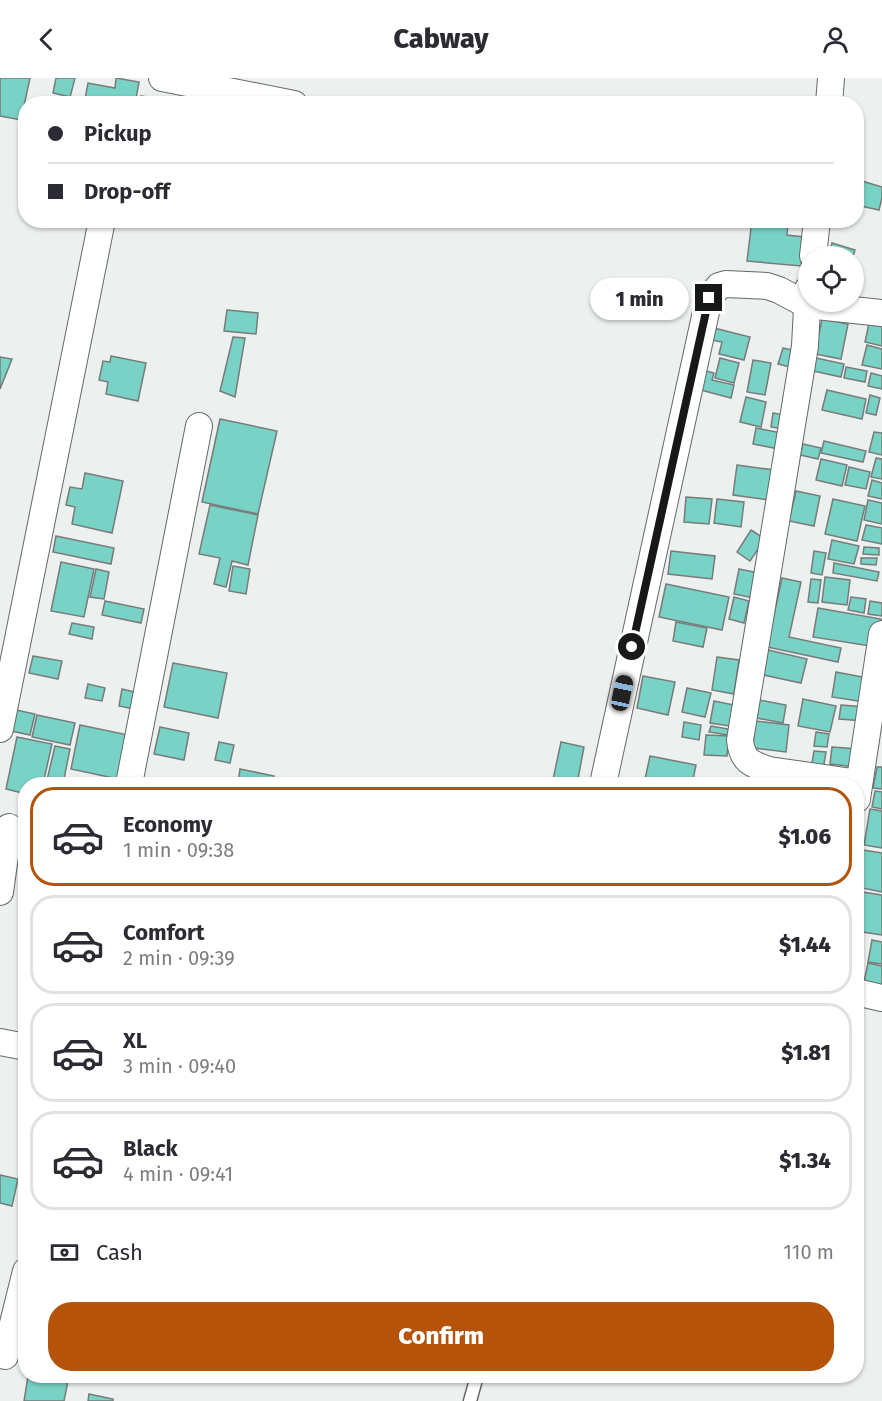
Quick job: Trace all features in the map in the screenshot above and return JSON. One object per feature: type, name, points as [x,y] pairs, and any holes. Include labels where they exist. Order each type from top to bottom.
[{"type":"street","points":[[162,78],[253,96]]},
{"type":"street","points":[[830,96],[831,78]]},
{"type":"street","points":[[0,729],[100,228]]},
{"type":"street","points":[[814,246],[816,228]]},
{"type":"street","points":[[605,777],[709,298],[719,286],[726,284],[767,286],[798,294]]},
{"type":"street","points":[[864,309],[882,313]]},
{"type":"street","points":[[799,777],[769,770],[747,760],[741,751],[740,741],[805,346],[807,312]]},
{"type":"street","points":[[130,777],[198,426]]},
{"type":"street","points":[[860,777],[882,634]]},
{"type":"street","points":[[0,892],[12,827]]},
{"type":"street","points":[[864,994],[882,998]]},
{"type":"street","points":[[0,1042],[18,1045]]},
{"type":"street","points":[[5,1356],[18,1303]]},
{"type":"lane","points":[[470,1401],[475,1383]]},
{"type":"building","points":[[0,78],[30,78],[26,96],[18,96],[18,119],[0,116]]},
{"type":"building","points":[[56,78],[75,78],[70,96],[53,93]]},
{"type":"building","points":[[116,78],[139,82],[136,96],[86,96],[88,83],[115,88]]},
{"type":"building","points":[[864,182],[882,187],[879,210],[864,207]]},
{"type":"building","points":[[751,228],[787,228],[787,235],[804,237],[803,246],[798,246],[798,266],[747,261]]},
{"type":"building","points":[[227,310],[258,313],[256,334],[224,331]]},
{"type":"building","points":[[871,314],[882,317],[882,346],[865,342]]},
{"type":"building","points":[[822,319],[848,324],[841,359],[815,354]]},
{"type":"building","points":[[714,328],[750,337],[744,360],[719,354],[722,342],[711,340]]},
{"type":"building","points":[[233,337],[245,338],[235,397],[220,391]]},
{"type":"building","points":[[867,345],[882,349],[882,369],[862,365]]},
{"type":"building","points":[[783,348],[802,352],[798,369],[778,364]]},
{"type":"building","points":[[111,356],[146,363],[138,401],[106,394],[108,382],[99,380],[103,361],[110,362]]},
{"type":"building","points":[[0,357],[12,359],[0,389]]},
{"type":"building","points":[[720,358],[739,363],[734,383],[715,378]]},
{"type":"building","points":[[816,358],[844,364],[841,377],[813,371]]},
{"type":"building","points":[[753,360],[771,363],[765,395],[747,392]]},
{"type":"building","points":[[846,367],[867,371],[865,382],[844,378]]},
{"type":"building","points":[[702,370],[714,373],[712,380],[734,385],[731,398],[697,389]]},
{"type":"building","points":[[871,373],[882,376],[882,389],[868,386]]},
{"type":"building","points":[[827,390],[866,399],[862,419],[822,410]]},
{"type":"building","points":[[870,395],[880,398],[876,415],[866,413]]},
{"type":"building","points":[[746,397],[766,402],[761,427],[740,422]]},
{"type":"building","points":[[773,413],[785,415],[783,429],[771,427]]},
{"type":"building","points":[[220,419],[277,431],[258,514],[202,502]]},
{"type":"building","points":[[756,428],[782,433],[779,449],[753,444]]},
{"type":"building","points":[[874,432],[882,433],[882,455],[869,452]]},
{"type":"building","points":[[824,441],[866,451],[863,462],[821,453]]},
{"type":"building","points":[[803,444],[821,448],[818,459],[800,455]]},
{"type":"building","points":[[876,458],[882,459],[882,479],[871,477]]},
{"type":"building","points":[[821,459],[847,465],[842,486],[816,480]]},
{"type":"building","points":[[737,465],[774,470],[769,500],[733,495]]},
{"type":"building","points":[[849,467],[870,472],[866,489],[845,485]]},
{"type":"building","points":[[85,473],[123,481],[112,533],[72,524],[75,507],[66,505],[70,487],[82,489]]},
{"type":"building","points":[[872,480],[882,483],[882,499],[868,496]]},
{"type":"building","points":[[796,491],[820,496],[814,526],[789,521]]},
{"type":"building","points":[[686,497],[712,499],[709,524],[684,522]]},
{"type":"building","points":[[717,499],[744,502],[741,527],[714,523]]},
{"type":"building","points":[[833,499],[865,506],[857,541],[825,534]]},
{"type":"building","points":[[868,500],[882,503],[882,524],[864,520]]},
{"type":"building","points":[[210,505],[258,515],[248,565],[232,561],[226,587],[214,584],[220,558],[199,554]]},
{"type":"building","points":[[866,525],[882,528],[882,544],[862,540]]},
{"type":"building","points":[[751,530],[765,539],[750,561],[737,552]]},
{"type":"building","points":[[56,536],[114,548],[111,564],[53,552]]},
{"type":"building","points":[[832,540],[859,546],[854,564],[828,559]]},
{"type":"building","points":[[864,547],[879,548],[879,555],[863,554]]},
{"type":"building","points":[[671,551],[715,556],[712,579],[668,574]]},
{"type":"building","points":[[814,551],[826,553],[822,575],[811,573]]},
{"type":"building","points":[[861,558],[877,558],[876,565],[861,564]]},
{"type":"building","points":[[61,562],[94,569],[84,617],[51,611]]},
{"type":"building","points":[[834,563],[879,572],[877,581],[833,573]]},
{"type":"building","points":[[233,566],[250,569],[246,594],[229,591]]},
{"type":"building","points":[[96,569],[109,572],[104,599],[90,597]]},
{"type":"building","points":[[739,569],[759,573],[754,598],[734,594]]},
{"type":"building","points":[[825,577],[850,580],[847,605],[822,602]]},
{"type":"building","points":[[782,578],[801,582],[789,637],[841,648],[838,662],[767,647]]},
{"type":"building","points":[[811,579],[821,580],[818,603],[808,602]]},
{"type":"building","points":[[666,584],[729,597],[722,630],[659,617]]},
{"type":"building","points":[[734,597],[749,601],[744,623],[729,619]]},
{"type":"building","points":[[851,597],[866,599],[864,613],[848,610]]},
{"type":"building","points":[[105,601],[144,609],[141,623],[102,615]]},
{"type":"building","points":[[870,601],[882,603],[882,616],[868,614]]},
{"type":"building","points":[[818,608],[881,619],[876,647],[813,637]]},
{"type":"building","points":[[676,622],[707,628],[703,647],[673,641]]},
{"type":"building","points":[[72,623],[94,627],[92,639],[69,634]]},
{"type":"building","points":[[764,649],[807,659],[801,683],[758,674]]},
{"type":"building","points":[[33,656],[62,661],[58,679],[29,673]]},
{"type":"building","points":[[717,657],[739,660],[734,694],[712,690]]},
{"type":"building","points":[[173,663],[227,673],[218,718],[164,707]]},
{"type":"building","points":[[836,672],[868,678],[864,702],[832,697]]},
{"type":"building","points":[[643,676],[675,682],[668,715],[637,708]]},
{"type":"building","points":[[88,684],[105,688],[102,701],[85,698]]},
{"type":"building","points":[[687,688],[711,693],[705,717],[682,712]]},
{"type":"building","points":[[122,689],[143,694],[139,710],[119,706]]},
{"type":"building","points":[[803,699],[836,706],[830,732],[798,726]]},
{"type":"building","points":[[759,700],[786,705],[783,723],[756,718]]},
{"type":"building","points":[[714,701],[734,705],[730,726],[710,723]]},
{"type":"building","points":[[841,705],[866,707],[864,721],[839,719]]},
{"type":"building","points":[[16,710],[35,714],[30,735],[11,731]]},
{"type":"building","points":[[37,715],[75,723],[70,745],[32,737]]},
{"type":"building","points":[[755,721],[789,725],[786,752],[753,748]]},
{"type":"building","points":[[684,722],[701,725],[699,740],[682,737]]},
{"type":"building","points":[[80,725],[133,736],[124,777],[109,777],[71,769]]},
{"type":"building","points":[[711,726],[734,730],[733,736],[709,732]]},
{"type":"building","points":[[160,727],[189,733],[184,760],[154,754]]},
{"type":"building","points":[[816,732],[829,734],[827,747],[814,746]]},
{"type":"building","points":[[706,735],[729,736],[727,756],[704,755]]},
{"type":"building","points":[[17,737],[52,744],[45,777],[18,777],[18,792],[6,789]]},
{"type":"building","points":[[219,742],[234,745],[230,763],[215,760]]},
{"type":"building","points":[[561,742],[584,747],[578,777],[554,777]]},
{"type":"building","points":[[55,746],[70,749],[64,777],[48,777]]},
{"type":"building","points":[[832,747],[858,749],[856,767],[830,764]]},
{"type":"building","points":[[814,751],[826,752],[823,770],[811,769]]},
{"type":"building","points":[[650,756],[696,765],[693,777],[646,777]]},
{"type":"building","points":[[877,767],[882,767],[882,789],[873,788]]},
{"type":"building","points":[[240,769],[274,776],[274,777],[239,777]]},
{"type":"building","points":[[875,791],[882,792],[882,809],[872,807]]},
{"type":"building","points":[[870,809],[882,811],[882,848],[864,845]]},
{"type":"building","points":[[864,850],[882,853],[882,892],[864,888]]},
{"type":"building","points":[[864,892],[882,895],[882,935],[864,932]]},
{"type":"building","points":[[872,940],[882,942],[882,964],[868,962]]},
{"type":"building","points":[[868,963],[882,966],[882,985],[864,982]]},
{"type":"building","points":[[0,1175],[18,1179],[12,1206],[0,1203]]},
{"type":"building","points":[[27,1383],[68,1383],[64,1401],[24,1401]]},
{"type":"building","points":[[89,1394],[113,1399],[113,1401],[88,1401]]},
{"type":"route","points":[[632,647],[709,298]]}]
